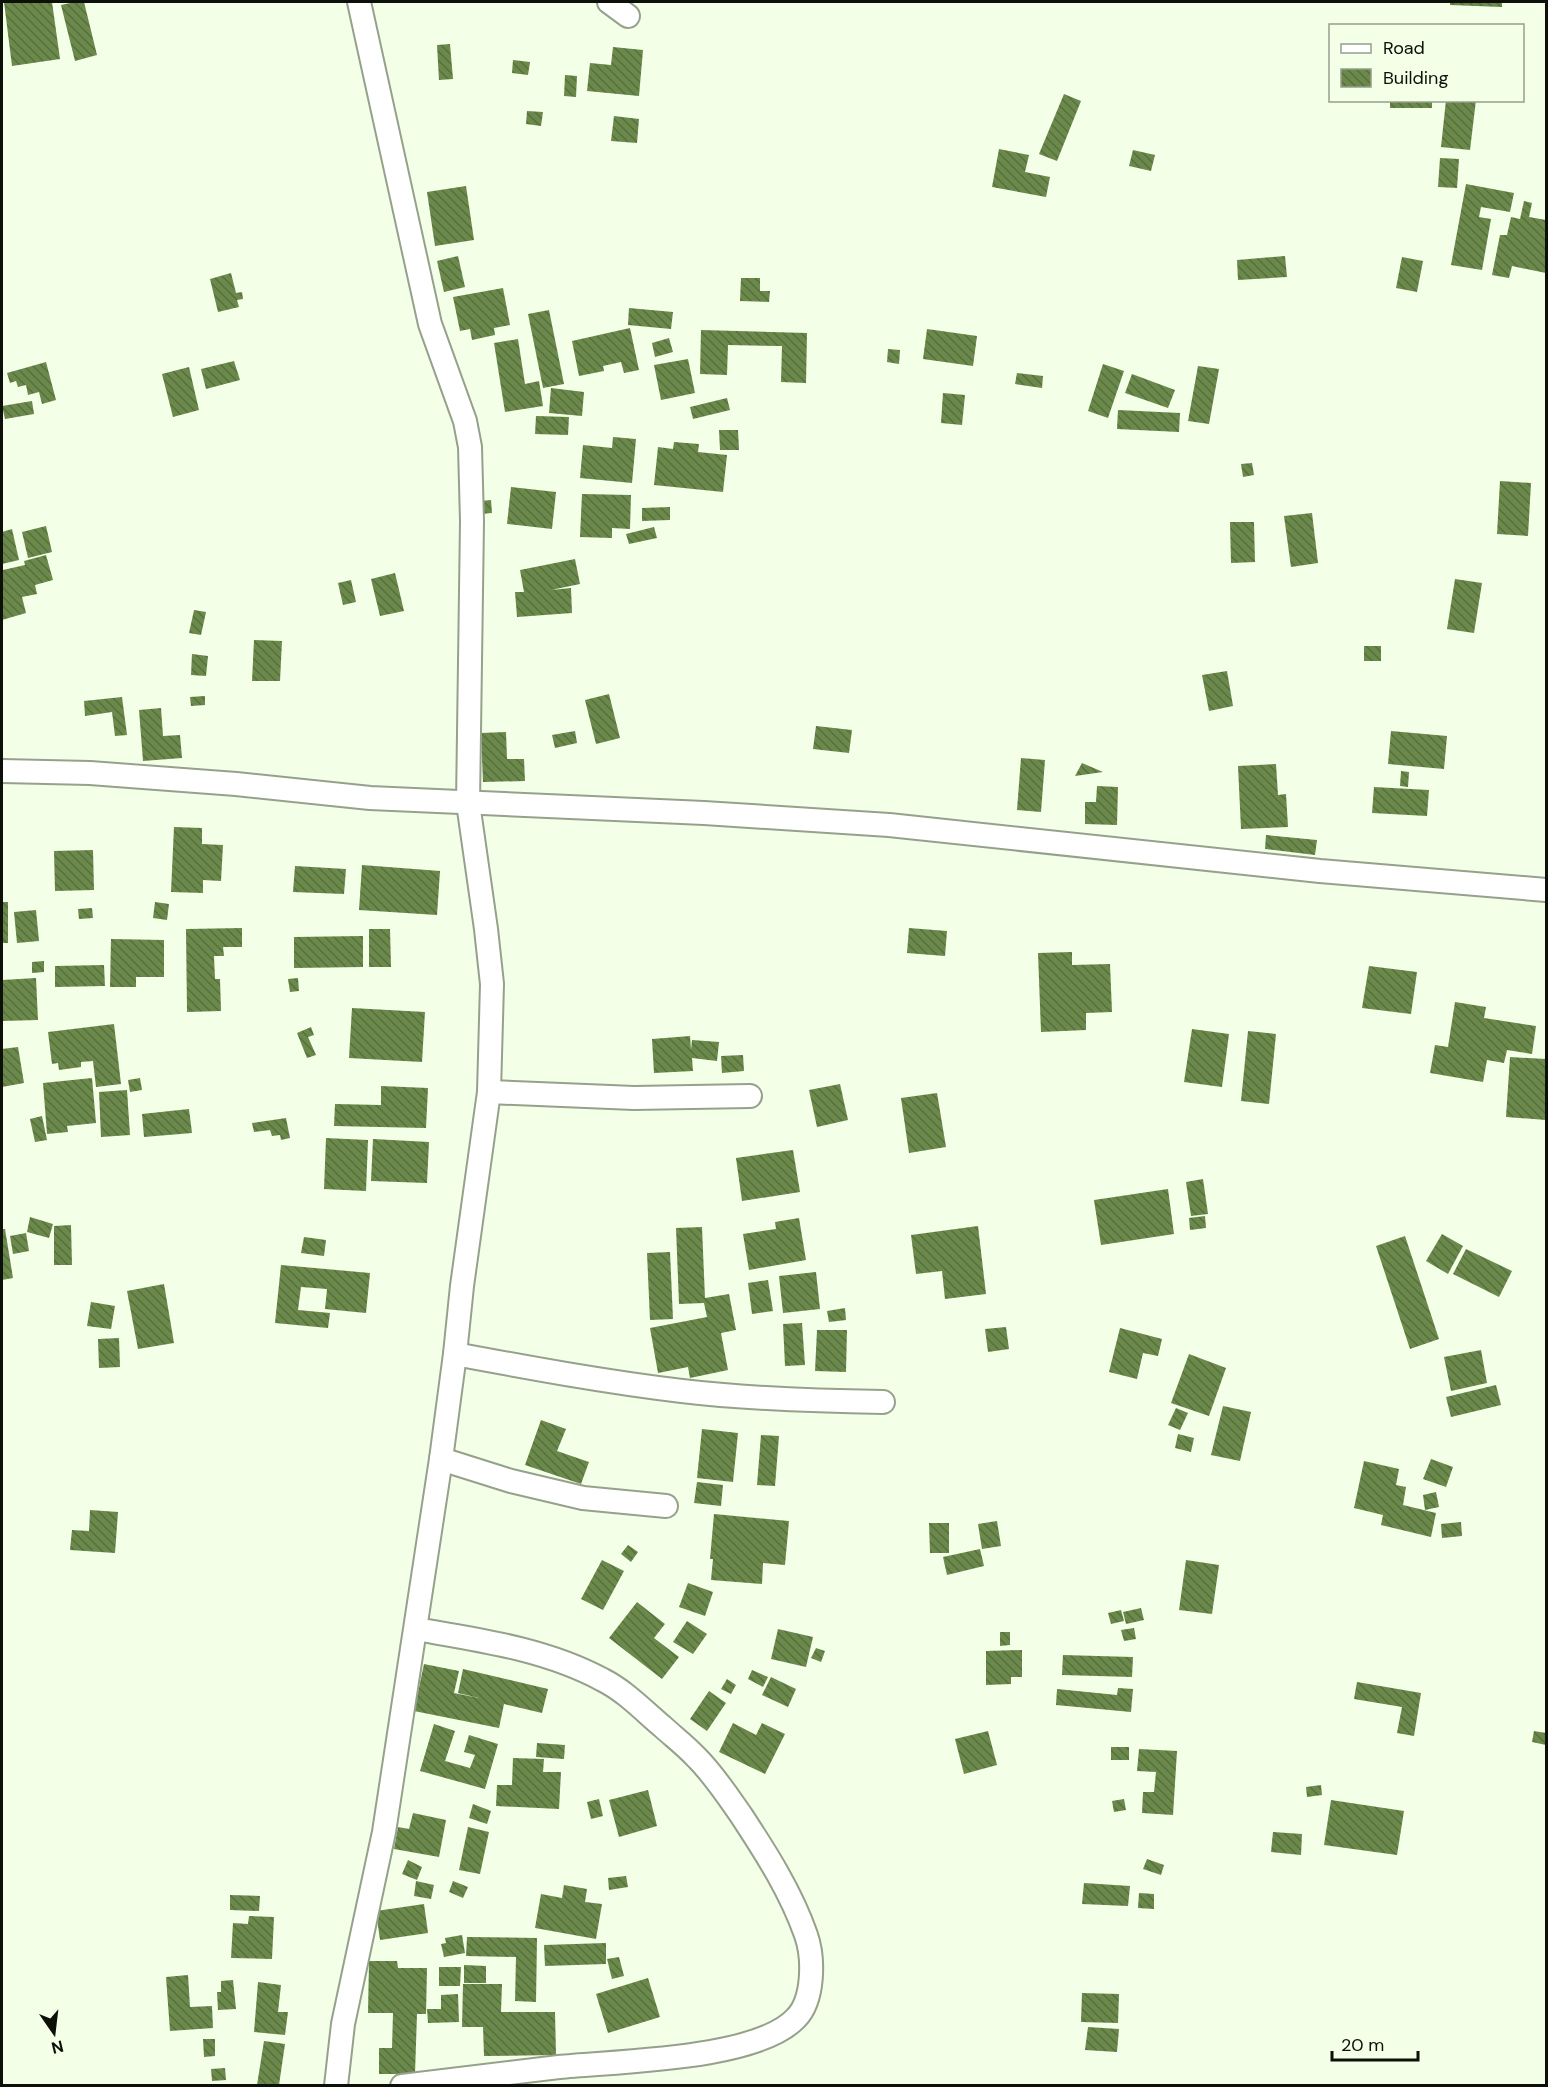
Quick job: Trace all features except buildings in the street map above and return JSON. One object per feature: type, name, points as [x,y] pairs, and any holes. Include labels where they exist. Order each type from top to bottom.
[{"type":"street","points":[[336,2085],[343,2024],[384,1832],[441,1459],[489,1092],[492,984],[468,803],[472,521],[470,447],[465,421],[430,324],[359,2]]},
{"type":"street","points":[[609,2],[628,16]]},
{"type":"street","points":[[2,771],[101,774],[236,784],[370,798],[704,813],[889,825],[1320,872],[1546,890]]},
{"type":"street","points":[[489,1092],[634,1098],[750,1096]]},
{"type":"street","points":[[455,1354],[554,1372],[683,1391],[790,1400],[883,1402]]},
{"type":"street","points":[[441,1459],[511,1481],[583,1498],[666,1506]]},
{"type":"street","points":[[402,2085],[567,2066],[654,2060],[729,2049],[775,2035],[798,2017],[807,1998],[813,1968],[807,1937],[782,1878],[758,1840],[721,1786],[697,1758],[642,1708],[605,1681],[571,1664],[528,1651],[416,1629]]}]
